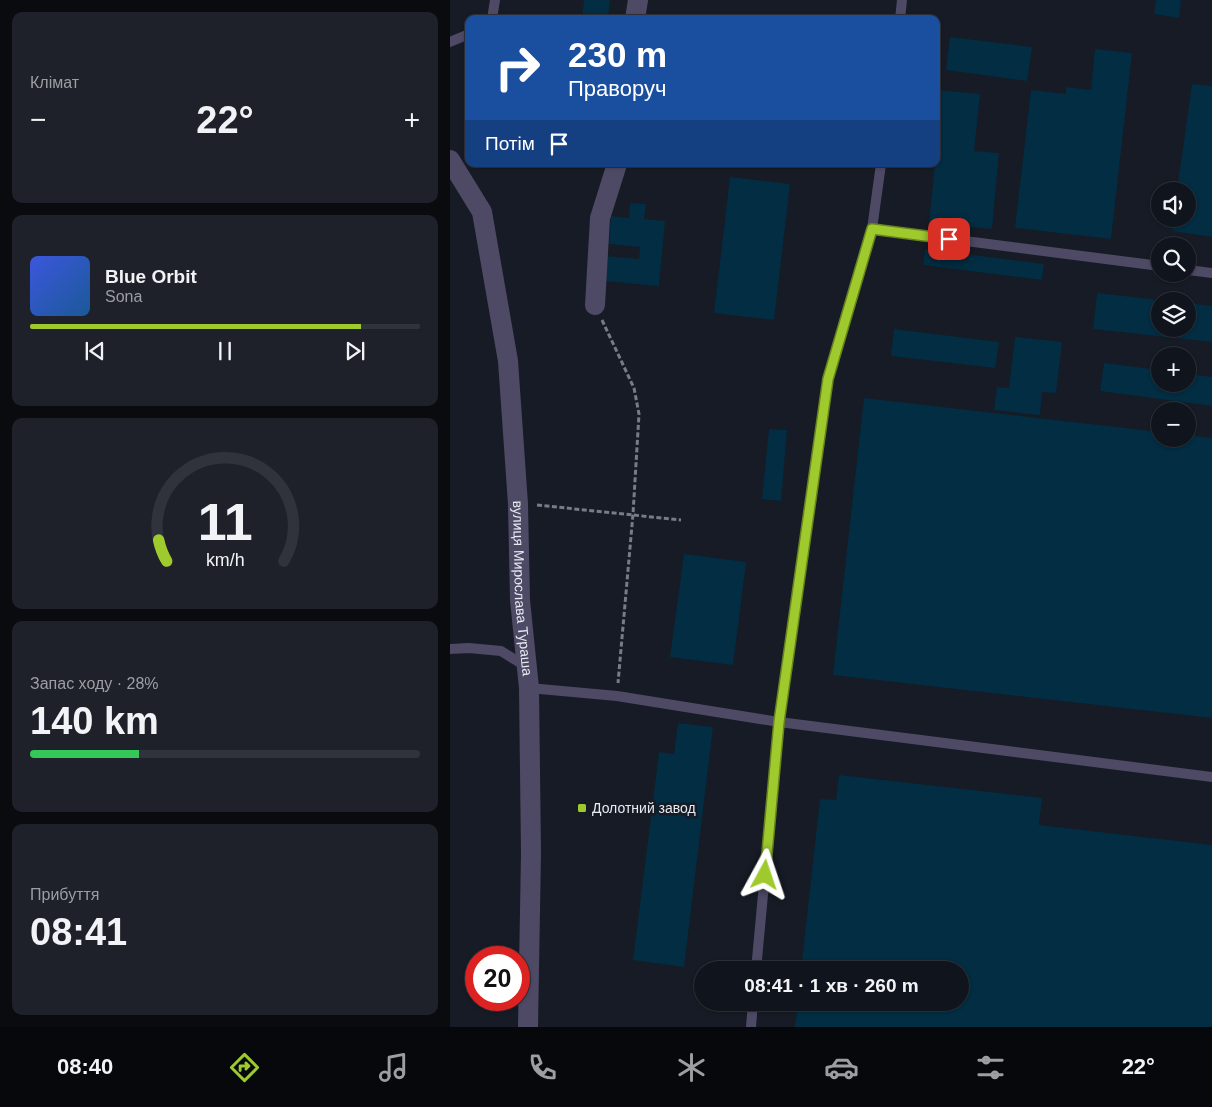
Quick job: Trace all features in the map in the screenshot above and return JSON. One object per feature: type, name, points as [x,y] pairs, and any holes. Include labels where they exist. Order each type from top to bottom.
[{"type":"street","points":[[636,15],[638,0]]},
{"type":"street","name":"вулиця Мирослава Тураша","points":[[450,160],[482,212],[508,362],[518,504],[520,600],[529,688],[531,853],[528,1027]]},
{"type":"street","points":[[595,305],[600,218],[616,167]]},
{"type":"lane","points":[[493,15],[496,0]]},
{"type":"lane","points":[[900,15],[902,0]]},
{"type":"lane","points":[[450,42],[465,36]]},
{"type":"lane","points":[[757,961],[779,722],[828,379],[872,229],[881,167]]},
{"type":"lane","points":[[872,229],[1151,265]]},
{"type":"lane","points":[[1196,271],[1212,273]]},
{"type":"lane","points":[[450,649],[469,648],[501,651],[528,668]]},
{"type":"lane","points":[[529,688],[617,696],[779,722],[1212,777]]},
{"type":"lane","points":[[751,1027],[752,1011]]},
{"type":"path","points":[[595,305],[634,388],[639,414],[633,514],[617,696]]},
{"type":"path","points":[[518,504],[681,520]]},
{"type":"building","points":[[584,0],[610,0],[608,15],[582,15]]},
{"type":"building","points":[[1156,0],[1181,0],[1179,18],[1154,14]]},
{"type":"building","points":[[950,37],[1032,47],[1027,81],[946,70]]},
{"type":"building","points":[[1095,49],[1132,53],[1111,239],[1015,228],[1031,90],[1066,94],[1066,87],[1091,90]]},
{"type":"building","points":[[1192,84],[1212,86],[1212,237],[1172,231],[1173,227],[1196,227],[1196,182],[1178,182]]},
{"type":"building","points":[[940,90],[980,94],[974,151],[999,153],[992,229],[929,223],[935,167],[940,167]]},
{"type":"building","points":[[730,177],[790,184],[774,320],[714,313]]},
{"type":"building","points":[[630,203],[646,204],[644,219],[665,221],[659,286],[603,281],[605,256],[639,259],[640,247],[609,244],[611,216],[629,218]]},
{"type":"building","points":[[925,249],[1044,264],[1042,280],[923,265]]},
{"type":"building","points":[[1097,293],[1151,299],[1151,335],[1093,329]]},
{"type":"building","points":[[1196,304],[1212,306],[1212,342],[1166,337],[1196,337]]},
{"type":"building","points":[[894,329],[999,342],[995,368],[891,356]]},
{"type":"building","points":[[1015,337],[1062,342],[1056,393],[1042,392],[1040,415],[994,410],[997,387],[1009,388]]},
{"type":"building","points":[[1104,363],[1151,369],[1151,392],[1196,392],[1196,375],[1212,377],[1212,406],[1196,404],[1196,402],[1182,402],[1100,391]]},
{"type":"building","points":[[864,398],[1151,431],[1151,447],[1196,447],[1196,436],[1212,438],[1212,718],[833,675]]},
{"type":"building","points":[[769,429],[787,430],[781,501],[762,499]]},
{"type":"building","points":[[684,554],[746,562],[733,665],[670,657]]},
{"type":"building","points":[[678,723],[713,727],[684,967],[633,960],[659,752],[674,754]]},
{"type":"building","points":[[839,775],[1042,798],[1039,825],[1212,845],[1212,1027],[795,1027],[797,1011],[969,1011],[969,961],[802,961],[820,799],[836,800]]},
{"type":"place","name":"Долотний завод","points":[[582,808]]},
{"type":"route","points":[[765,875],[779,722],[828,379],[872,229],[949,239]]}]
